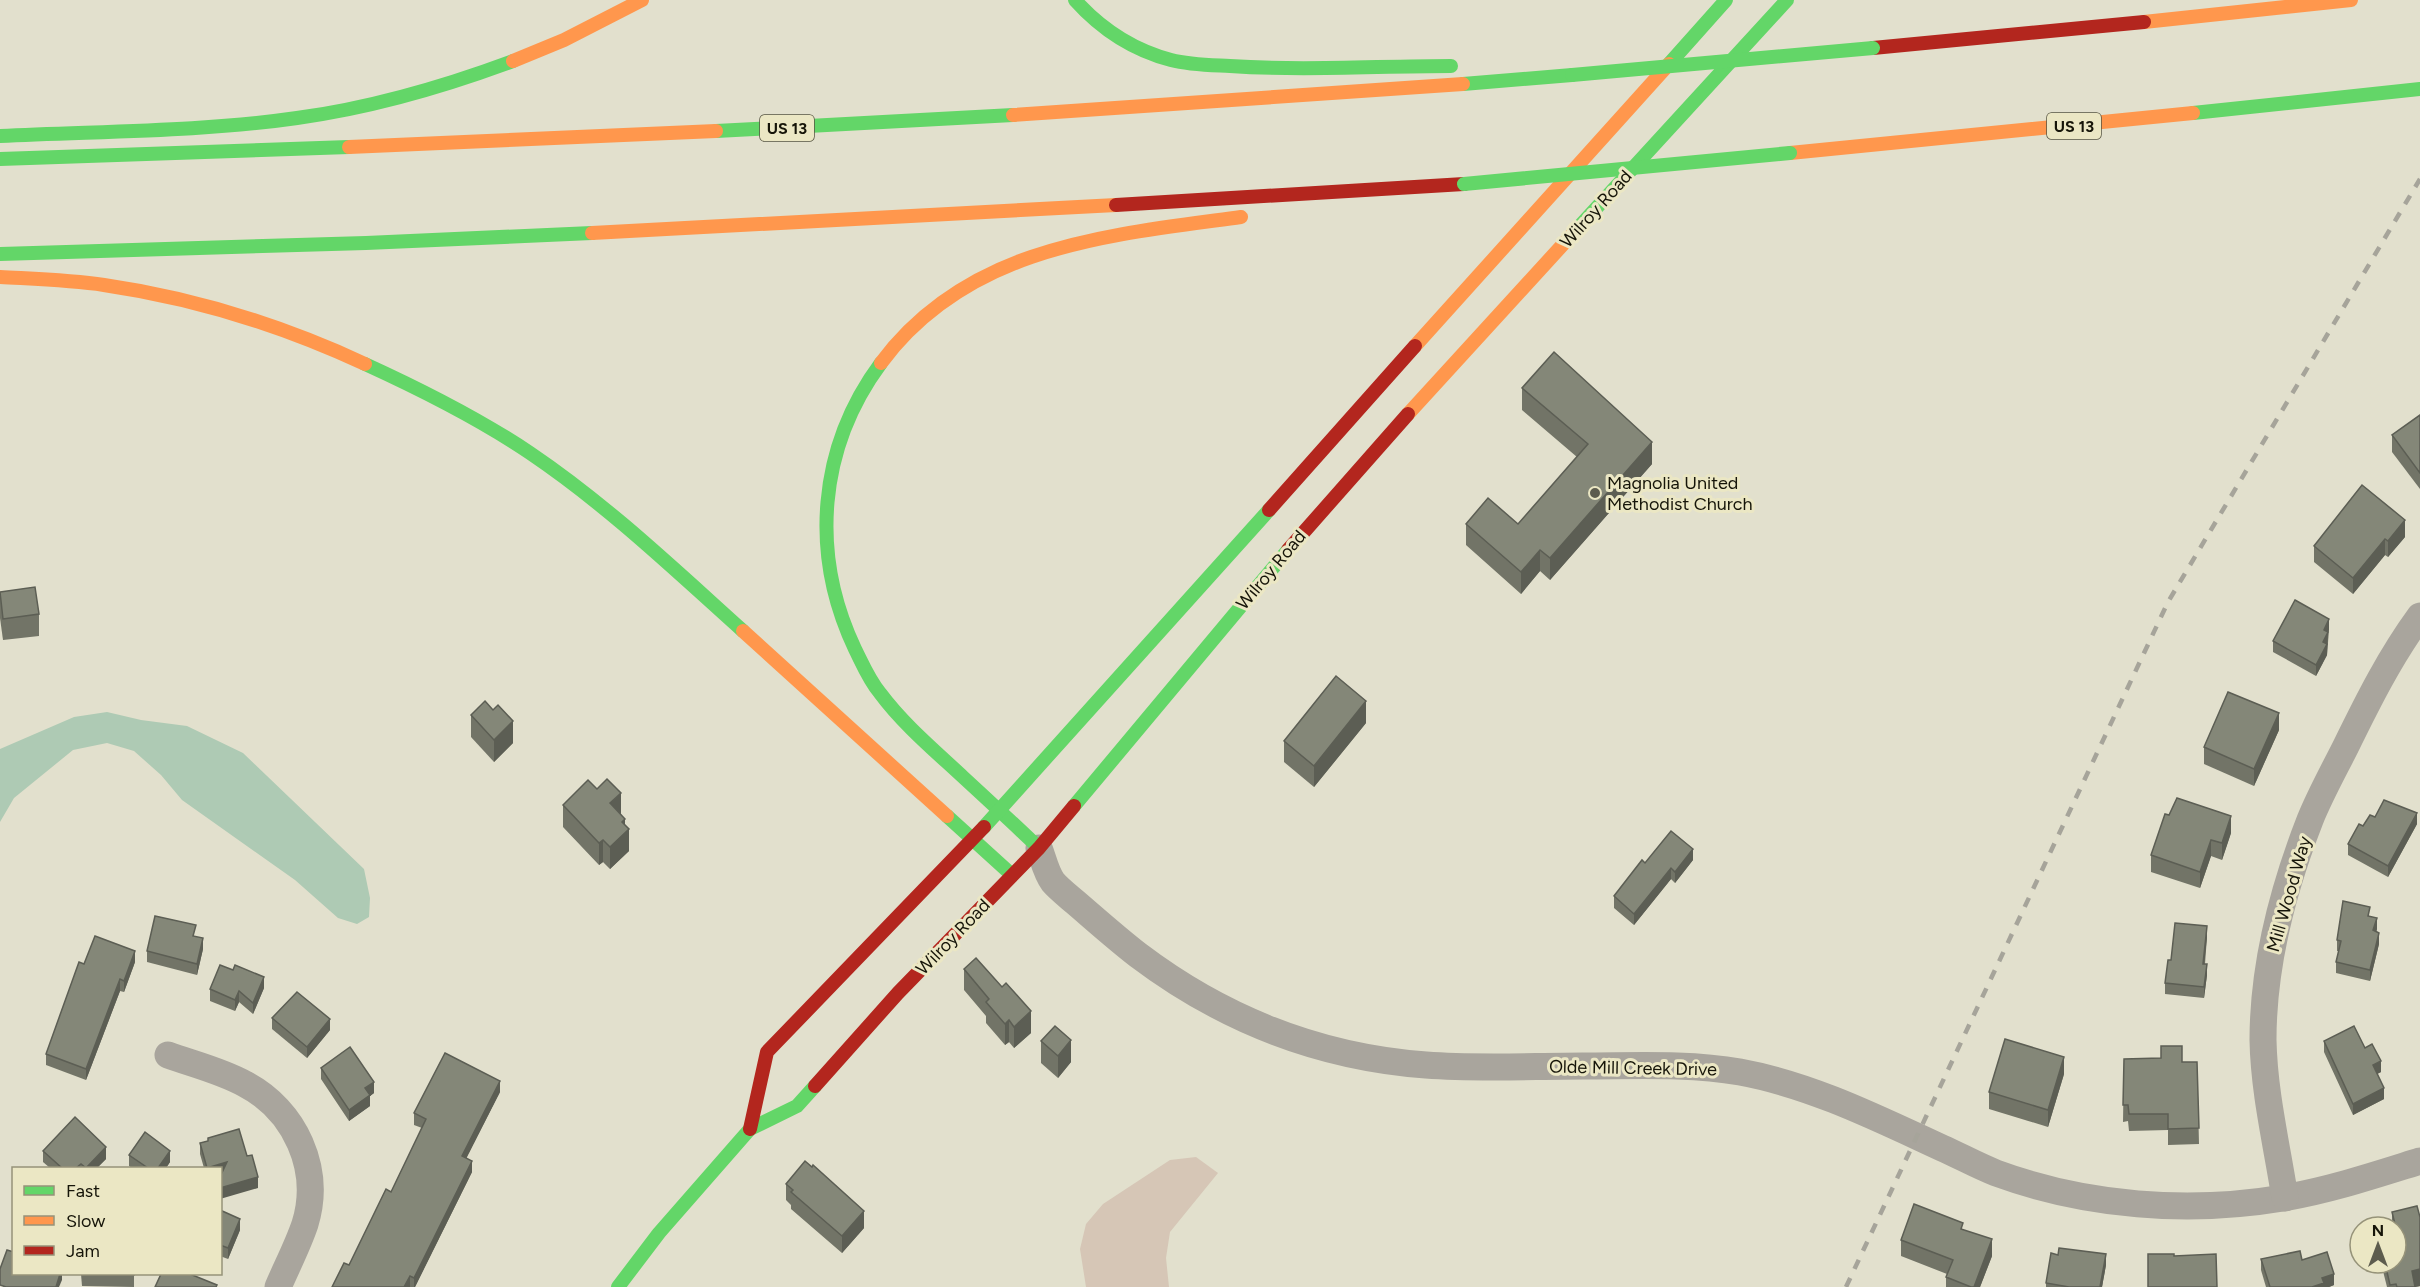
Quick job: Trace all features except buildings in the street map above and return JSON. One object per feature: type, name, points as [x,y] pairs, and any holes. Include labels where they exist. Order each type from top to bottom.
[{"type":"main road","points":[[0,136],[235,125],[311,116],[387,101],[475,76],[545,49],[642,0]]},
{"type":"main road","points":[[1075,0],[1107,31],[1141,50],[1172,60],[1197,64],[1275,69],[1397,65],[1463,67]]},
{"type":"main road","name":"Wilroy Road","points":[[750,1129],[768,1052],[1000,810],[1726,0]]},
{"type":"main road","name":"Wilroy Road","points":[[618,1287],[659,1233],[750,1129],[797,1106],[898,993],[1039,848],[1323,508],[1786,0]]},
{"type":"main road","name":"US 13","points":[[0,159],[324,150],[684,134],[1098,110],[1572,75],[2138,23],[2351,0]]},
{"type":"main road","points":[[1496,68],[1572,75]]},
{"type":"main road","name":"US 13","points":[[0,254],[147,251],[608,234],[1464,184],[2420,89]]},
{"type":"main road","points":[[1304,207],[1464,184]]},
{"type":"main road","points":[[1039,848],[894,711],[870,679],[855,653],[836,606],[828,565],[826,524],[829,488],[838,439],[853,404],[873,370],[899,338],[930,308],[958,288],[1002,267],[1048,251],[1103,238],[1258,214]]},
{"type":"main road","points":[[0,277],[105,285],[170,297],[269,326],[359,362],[440,400],[496,431],[563,475],[627,526],[1012,875]]},
{"type":"street","name":"Mill Wood Way","points":[[2285,1198],[2266,1080],[2263,1041],[2265,991],[2273,943],[2290,875],[2311,818],[2373,691],[2420,616]]},
{"type":"street","name":"Olde Mill Creek Drive","points":[[1039,848],[1051,880],[1113,936],[1189,990],[1240,1018],[1272,1032],[1327,1050],[1430,1066],[1688,1066],[1740,1072],[1790,1084],[1844,1103],[1995,1172],[2046,1188],[2098,1200],[2151,1205],[2250,1202],[2285,1198],[2420,1161]]},
{"type":"street","points":[[1012,875],[1051,880]]},
{"type":"street","points":[[168,1055],[244,1083],[266,1097],[288,1119],[300,1142],[308,1167],[310,1198],[305,1223],[278,1287]]},
{"type":"shaded area","points":[[107,712],[141,720],[187,726],[243,753],[364,869],[370,898],[369,917],[357,924],[338,918],[295,880],[182,800],[161,775],[134,751],[107,743],[73,750],[14,798],[0,822],[0,749],[74,717]]},
{"type":"shaded area","points":[[1196,1157],[1218,1173],[1170,1232],[1166,1258],[1169,1287],[1086,1287],[1080,1249],[1086,1224],[1103,1204],[1170,1160]]},
{"type":"railway","points":[[1846,1287],[2168,602],[2420,179]]},
{"type":"traffic: fast","points":[[1075,0],[1118,37],[1157,56],[1178,62],[1285,68],[1451,66]]},
{"type":"traffic: fast","points":[[1669,64],[1726,0]]},
{"type":"traffic: fast","points":[[1578,228],[1787,0]]},
{"type":"traffic: fast","points":[[1572,75],[1873,48]]},
{"type":"traffic: fast","points":[[0,136],[186,129],[260,123],[325,114],[406,96],[513,61]]},
{"type":"traffic: fast","points":[[1463,84],[1572,75]]},
{"type":"traffic: fast","points":[[2193,113],[2420,89]]},
{"type":"traffic: fast","points":[[716,131],[1013,115]]},
{"type":"traffic: fast","points":[[0,159],[349,147]]},
{"type":"traffic: fast","points":[[1464,184],[1790,153]]},
{"type":"traffic: fast","points":[[0,254],[366,243],[592,233]]},
{"type":"traffic: fast","points":[[881,363],[860,396],[844,430],[833,466],[828,502],[827,539],[831,576],[841,613],[866,672],[889,704],[919,736],[1039,848]]},
{"type":"traffic: fast","points":[[365,364],[470,416],[530,453],[640,538],[743,631]]},
{"type":"traffic: fast","points":[[984,827],[1269,510]]},
{"type":"traffic: fast","points":[[1074,806],[1288,550]]},
{"type":"traffic: fast","points":[[947,816],[1012,875]]},
{"type":"traffic: fast","points":[[618,1287],[659,1233],[750,1129],[797,1106],[815,1086]]},
{"type":"traffic: slow","points":[[513,61],[564,40],[642,0]]},
{"type":"traffic: slow","points":[[2144,22],[2351,0]]},
{"type":"traffic: slow","points":[[1415,346],[1669,64]]},
{"type":"traffic: slow","points":[[1013,115],[1463,84]]},
{"type":"traffic: slow","points":[[1790,153],[2193,113]]},
{"type":"traffic: slow","points":[[349,147],[716,131]]},
{"type":"traffic: slow","points":[[592,233],[1116,205]]},
{"type":"traffic: slow","points":[[881,363],[916,324],[955,293],[998,270],[1044,253],[1092,240],[1241,217]]},
{"type":"traffic: slow","points":[[1408,414],[1578,228]]},
{"type":"traffic: slow","points":[[0,277],[91,283],[171,297],[237,315],[302,337],[365,364]]},
{"type":"traffic: slow","points":[[743,631],[947,816]]},
{"type":"traffic: jam","points":[[1873,48],[2144,22]]},
{"type":"traffic: jam","points":[[1116,205],[1464,184]]},
{"type":"traffic: jam","points":[[1269,510],[1415,346]]},
{"type":"traffic: jam","points":[[1288,550],[1408,414]]},
{"type":"traffic: jam","points":[[815,1086],[898,993],[1039,848],[1074,806]]},
{"type":"traffic: jam","points":[[750,1129],[767,1052],[984,827]]},
{"type":"place","name":"Magnolia United Methodist Church","points":[[1595,493]]}]
